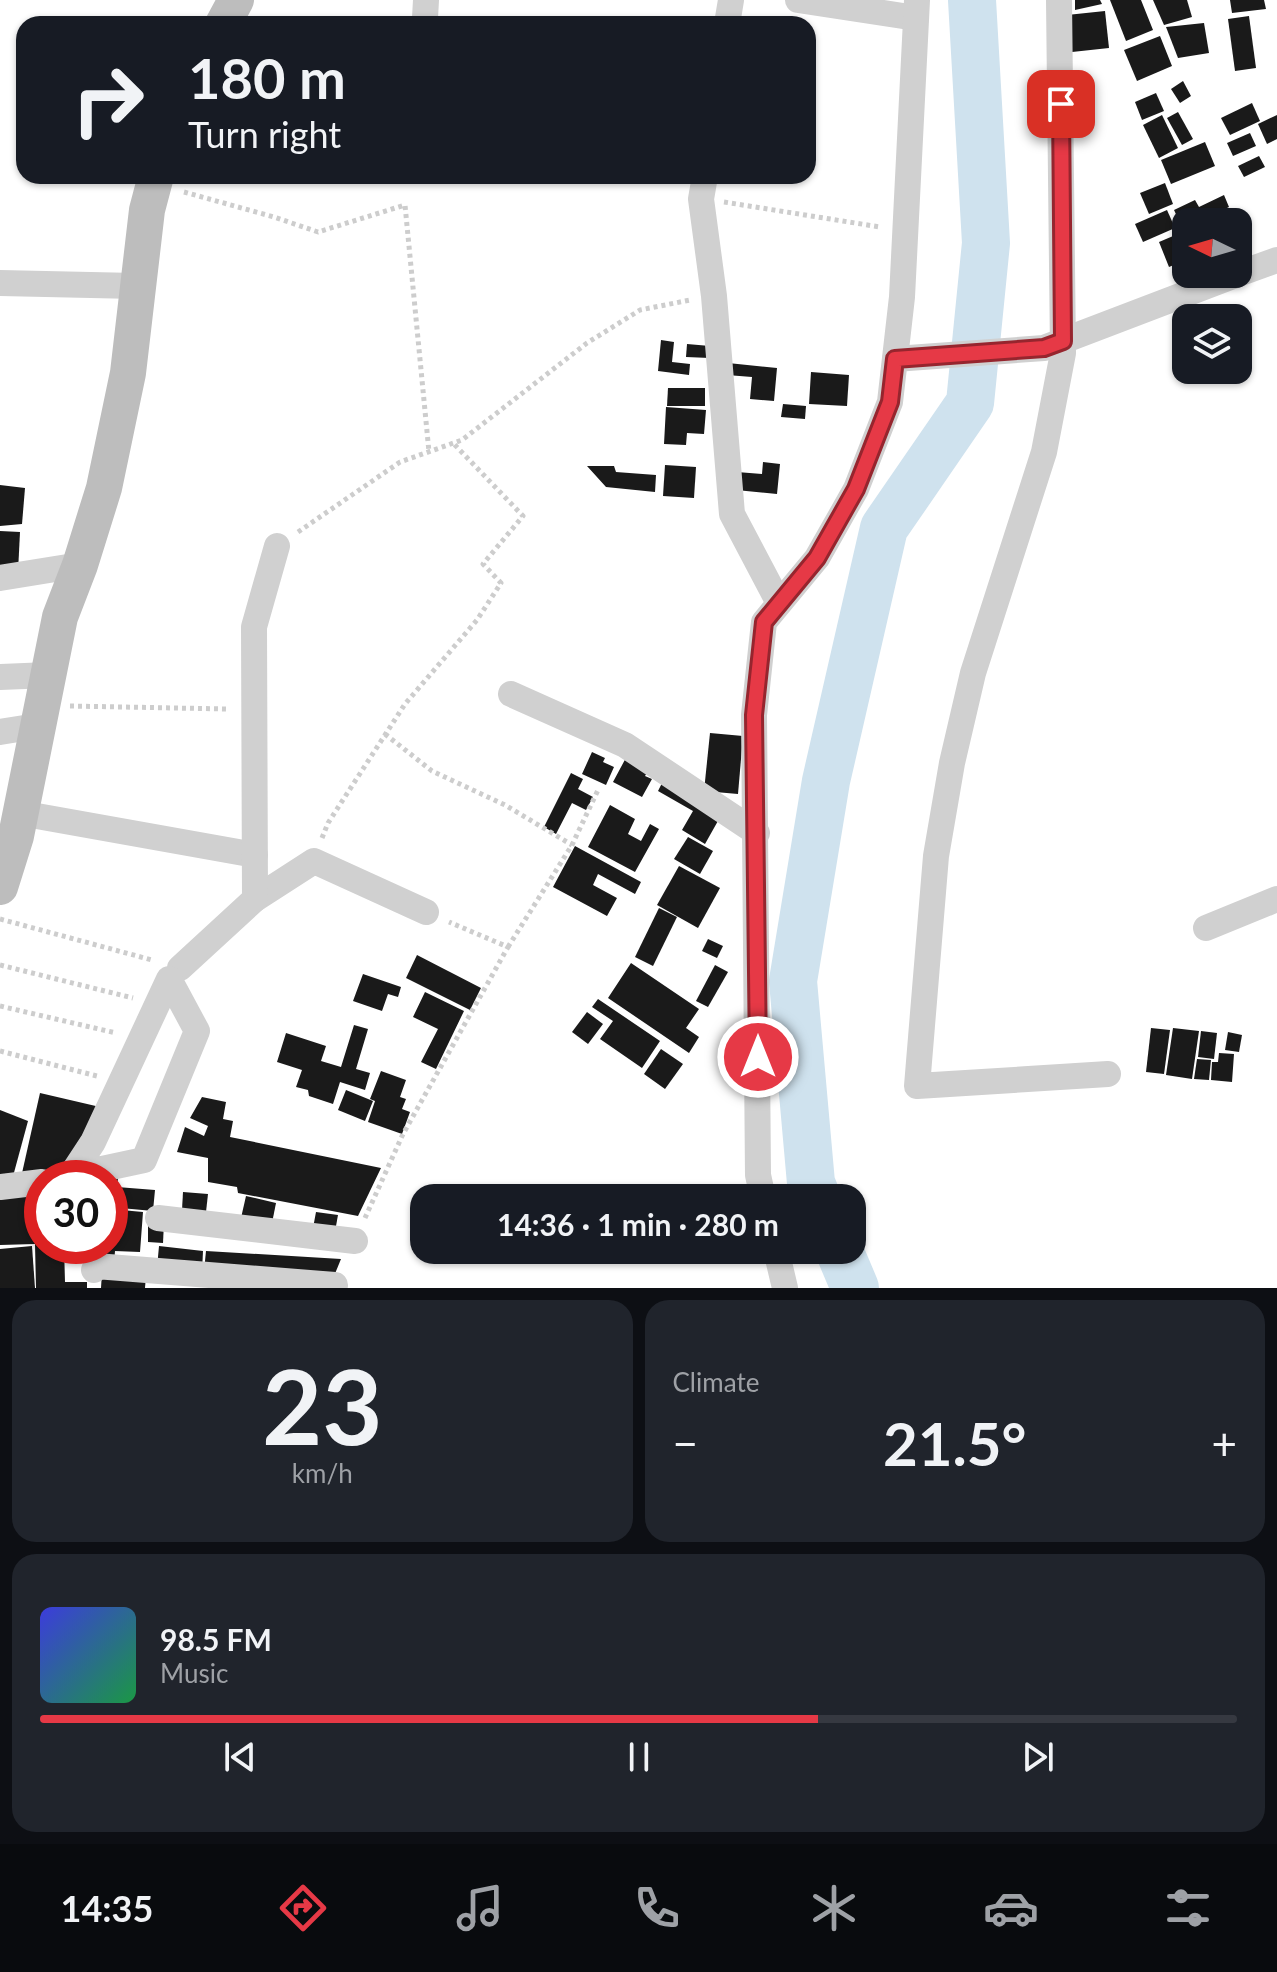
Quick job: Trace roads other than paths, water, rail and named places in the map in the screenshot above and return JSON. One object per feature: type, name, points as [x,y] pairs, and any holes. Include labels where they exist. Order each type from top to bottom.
[{"type":"main road","points":[[0,887],[20,813],[60,617],[104,488],[128,373],[136,286],[154,184]]},
{"type":"street","points":[[760,1184],[754,715],[764,622],[817,558],[856,489],[890,402],[905,231],[917,9],[798,0]]},
{"type":"street","points":[[1059,0],[1054,344],[1044,452],[973,673],[952,763],[936,856],[917,1086],[1108,1074]]},
{"type":"street","points":[[703,187],[732,514],[779,603]]},
{"type":"street","points":[[1252,269],[1277,260]]},
{"type":"street","points":[[0,283],[136,286]]},
{"type":"street","points":[[896,359],[1054,344],[1201,288]]},
{"type":"street","points":[[255,899],[254,627],[277,546]]},
{"type":"street","points":[[0,578],[80,565]]},
{"type":"street","points":[[0,677],[42,702],[0,732]]},
{"type":"street","points":[[511,694],[625,745],[757,833]]},
{"type":"street","points":[[20,813],[255,855]]},
{"type":"street","points":[[180,968],[255,899],[314,861],[426,912]]},
{"type":"street","points":[[1206,928],[1277,899]]},
{"type":"street","points":[[169,979],[197,1031],[144,1160],[66,1176],[93,1142],[169,979]]},
{"type":"street","points":[[0,1187],[24,1184]]},
{"type":"street","points":[[158,1218],[355,1241]]},
{"type":"street","points":[[779,1264],[785,1288]]},
{"type":"street","points":[[94,1270],[96,1266],[335,1285]]},
{"type":"waterway","points":[[811,1184],[793,981],[826,781],[884,528],[970,403],[986,243],[972,0]]},
{"type":"waterway","points":[[845,1264],[855,1288]]}]
